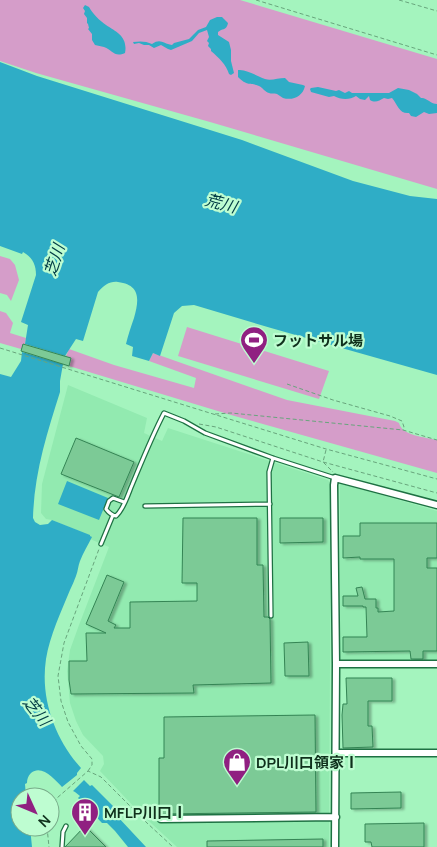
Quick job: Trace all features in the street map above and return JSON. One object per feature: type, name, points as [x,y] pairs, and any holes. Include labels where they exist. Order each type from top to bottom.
[{"type":"street","points":[[336,847],[335,476],[437,505]]},
{"type":"street","points":[[336,664],[437,664]]},
{"type":"street","points":[[336,753],[437,753]]},
{"type":"street","points":[[161,819],[336,817]]},
{"type":"lane","points":[[124,502],[113,498],[109,501],[106,509],[113,515],[119,514],[164,413],[206,433],[273,458],[335,476]]},
{"type":"lane","points":[[271,616],[269,472],[273,458]]},
{"type":"lane","points":[[145,506],[270,504]]},
{"type":"lane","points":[[101,544],[113,515]]},
{"type":"lane","points":[[62,847],[63,832],[66,826]]},
{"type":"path","points":[[256,0],[437,55]]},
{"type":"path","points":[[398,0],[437,11]]},
{"type":"path","points":[[0,348],[326,449],[437,479]]},
{"type":"path","points":[[287,384],[333,400],[390,416],[402,421],[403,430]]},
{"type":"path","points":[[212,414],[231,413],[403,430],[437,440]]},
{"type":"path","points":[[200,424],[323,462],[437,492]]},
{"type":"path","points":[[323,462],[326,449]]},
{"type":"path","points":[[323,462],[335,476]]},
{"type":"path","points":[[60,796],[88,771],[92,765],[92,759],[73,734],[68,722],[61,701],[58,676],[64,644],[101,544]]},
{"type":"path","points":[[88,771],[101,777],[146,823],[173,847]]},
{"type":"shaded area","points":[[0,0],[240,0],[437,59],[437,189],[0,61]]},
{"type":"shaded area","points":[[0,256],[10,259],[15,265],[19,280],[11,301],[7,295],[0,293]]},
{"type":"shaded area","points":[[0,311],[6,313],[13,323],[10,333],[26,338],[25,344],[23,344],[21,349],[0,343]]},
{"type":"shaded area","name":"フットサル場","points":[[187,327],[329,371],[319,399],[178,356]]},
{"type":"shaded area","points":[[69,349],[114,365],[194,388],[196,378],[149,361],[153,353],[287,400],[395,421],[409,433],[437,440],[437,473],[231,415],[69,366],[71,358],[66,356]]},
{"type":"shaded area","points":[[68,385],[147,418],[144,433],[162,441],[168,428],[328,480],[331,484],[329,847],[177,847],[139,812],[100,771],[104,764],[103,756],[83,735],[76,721],[70,703],[67,671],[70,650],[109,547],[90,539],[89,535],[46,519],[41,513],[42,484]]},
{"type":"shaded area","points":[[340,483],[437,511],[437,660],[340,660]]},
{"type":"water","points":[[85,5],[101,21],[121,36],[125,43],[125,53],[118,55],[107,48],[95,45],[84,14],[83,8]]},
{"type":"water","points":[[222,17],[228,23],[226,28],[218,32],[218,35],[229,42],[234,73],[231,75],[208,46],[209,43],[207,41],[209,37],[207,30],[199,33],[192,41],[171,50],[161,45],[154,48],[139,43],[134,44],[133,42],[143,41],[152,44],[160,41],[172,45],[189,39],[198,30],[206,27],[210,20]]},
{"type":"water","points":[[0,62],[37,76],[242,140],[353,181],[410,196],[437,199],[437,375],[194,305],[182,306],[174,313],[160,356],[153,353],[149,361],[132,356],[133,347],[126,344],[136,311],[137,299],[131,286],[118,282],[107,284],[98,292],[83,341],[76,339],[65,356],[25,344],[28,325],[21,322],[36,271],[33,261],[26,254],[0,246]]},
{"type":"water","points":[[238,70],[267,80],[285,78],[289,82],[305,86],[304,90],[297,97],[283,98],[259,86],[244,82],[238,77]]},
{"type":"water","points":[[311,88],[339,90],[345,93],[349,91],[352,93],[389,93],[398,88],[409,90],[421,98],[437,104],[437,113],[429,114],[424,112],[416,117],[411,116],[409,113],[401,111],[392,98],[384,98],[379,101],[370,100],[369,96],[365,100],[356,96],[342,99],[311,92]]},
{"type":"water","name":"芝川","points":[[22,352],[63,364],[60,392],[46,438],[39,470],[33,518],[40,525],[48,524],[52,520],[92,537],[81,558],[76,576],[53,632],[46,659],[45,674],[45,689],[52,718],[64,744],[81,768],[77,775],[62,787],[52,777],[40,770],[31,773],[25,787],[10,787],[10,837],[31,837],[32,847],[0,847],[0,374],[11,377],[21,361]]},
{"type":"water","points":[[67,481],[108,498],[99,520],[58,504]]},
{"type":"water","points":[[84,780],[90,786],[92,785],[118,811],[116,813],[117,816],[146,847],[128,847],[107,823],[102,823],[78,798],[80,796],[73,791]]},
{"type":"building","points":[[23,344],[71,358],[69,366],[21,351]]},
{"type":"building","points":[[76,438],[134,462],[119,497],[61,474]]},
{"type":"building","points":[[183,518],[257,518],[257,565],[263,565],[264,617],[270,619],[271,683],[193,685],[194,693],[71,694],[69,661],[87,661],[86,633],[106,633],[86,624],[107,575],[124,582],[108,621],[116,625],[114,628],[130,628],[130,602],[197,601],[197,583],[182,583]]},
{"type":"building","points":[[280,518],[323,518],[323,542],[280,543]]},
{"type":"building","points":[[360,523],[437,523],[437,558],[427,558],[427,568],[437,568],[437,651],[423,651],[423,659],[411,659],[410,651],[343,652],[343,637],[367,637],[366,607],[343,606],[343,596],[358,596],[356,588],[362,587],[365,599],[376,599],[378,612],[394,611],[394,559],[343,558],[343,536],[360,536]]},
{"type":"building","points":[[308,642],[309,676],[285,676],[284,643]]},
{"type":"building","points":[[346,678],[392,678],[392,701],[368,701],[368,726],[372,726],[373,747],[343,748],[342,715],[343,704],[347,704]]},
{"type":"building","name":"DPL川口領家Ⅰ","points":[[315,715],[316,812],[159,814],[159,758],[164,758],[164,717]]},
{"type":"building","points":[[401,792],[401,808],[351,809],[351,793]]},
{"type":"building","points":[[424,823],[424,847],[372,847],[371,842],[365,842],[365,824]]},
{"type":"building","name":"MFLP川口Ⅰ","points":[[85,826],[106,847],[65,847]]},
{"type":"building","points":[[323,839],[323,847],[207,847],[207,841]]},
{"type":"place","name":"フットサル場","points":[[254,364]]},
{"type":"place","name":"DPL川口領家Ⅰ","points":[[237,786]]},
{"type":"place","name":"MFLP川口Ⅰ","points":[[85,836]]},
{"type":"water label","name":"荒川","points":[[221,203]]}]
